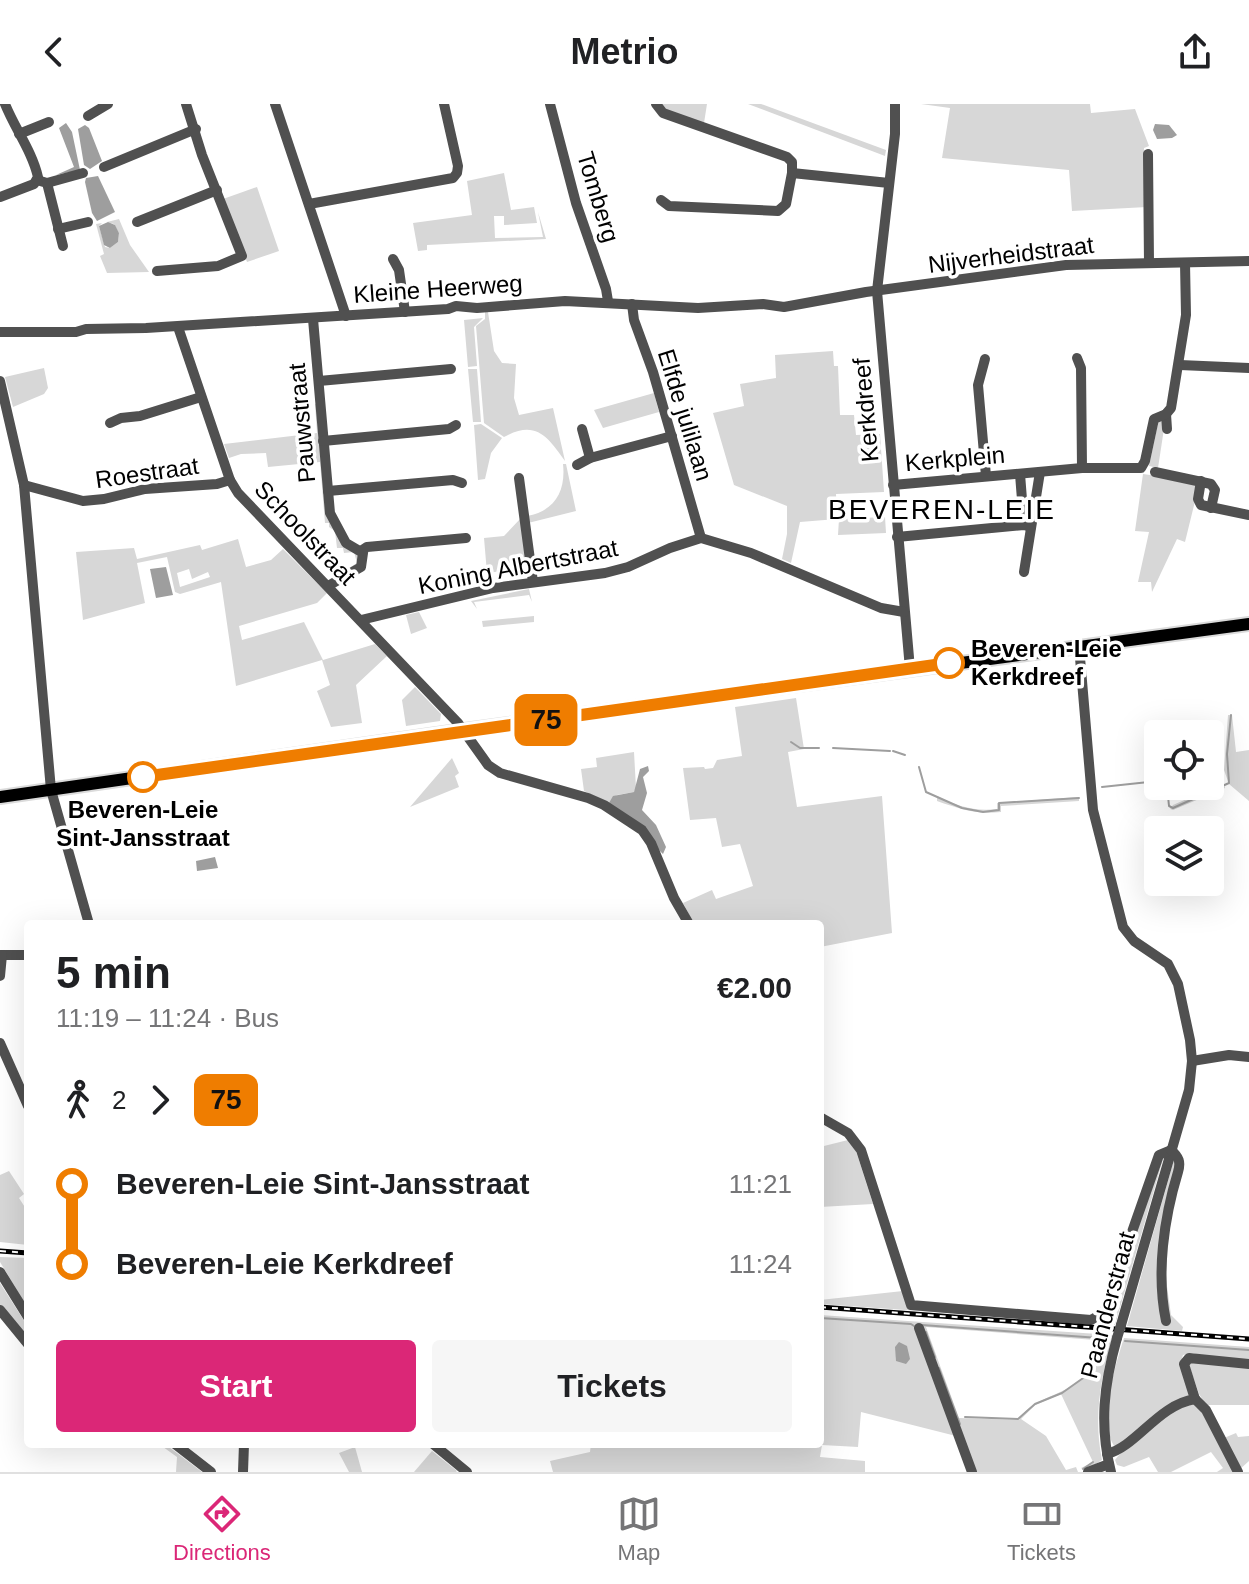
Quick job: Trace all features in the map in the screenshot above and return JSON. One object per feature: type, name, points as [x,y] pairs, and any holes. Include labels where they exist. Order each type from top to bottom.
[{"type":"main road","points":[[0,797],[465,730],[1249,624]]},
{"type":"street","points":[[5,104],[42,182],[63,246]]},
{"type":"street","points":[[88,116],[108,104]]},
{"type":"street","points":[[157,271],[218,266],[242,256],[202,155],[186,104]]},
{"type":"street","points":[[275,104],[346,316]]},
{"type":"street","points":[[309,204],[453,178],[458,169],[444,104]]},
{"type":"street","name":"Tomberg","points":[[550,104],[577,206],[608,301]]},
{"type":"street","points":[[656,104],[663,113],[787,157],[791,161],[792,173],[786,204],[780,211],[669,206],[661,200]]},
{"type":"street","name":"Kerkdreef","points":[[895,104],[877,291],[888,488],[897,537],[910,669]]},
{"type":"street","points":[[19,134],[49,122]]},
{"type":"street","points":[[104,167],[196,129]]},
{"type":"street","points":[[1148,154],[1149,263]]},
{"type":"street","points":[[0,197],[34,184],[83,173]]},
{"type":"street","points":[[792,173],[889,183]]},
{"type":"street","points":[[137,222],[217,190]]},
{"type":"street","points":[[58,229],[88,222]]},
{"type":"street","points":[[393,259],[399,270],[405,312]]},
{"type":"street","name":"Nijverheidstraat","points":[[877,291],[1066,265],[1249,261]]},
{"type":"street","points":[[1167,429],[1166,414],[1171,408],[1180,365],[1186,315],[1185,263]]},
{"type":"street","name":"Kleine Heerweg","points":[[0,332],[178,327],[565,301],[698,308],[763,304],[784,307],[877,291]]},
{"type":"street","name":"Elfde julilaan","points":[[632,304],[634,320],[653,372],[701,538]]},
{"type":"street","name":"Pauwstraat","points":[[313,319],[331,517],[344,541],[361,551]]},
{"type":"street","name":"Schoolstraat","points":[[178,327],[230,480],[238,493],[465,730],[488,765],[500,773],[588,798],[642,830],[687,920]]},
{"type":"street","points":[[1077,358],[1081,368],[1082,468]]},
{"type":"street","points":[[985,359],[978,385],[986,476]]},
{"type":"street","points":[[1180,365],[1249,368]]},
{"type":"street","points":[[319,381],[451,369]]},
{"type":"street","points":[[0,381],[24,485],[51,790],[88,920]]},
{"type":"street","points":[[110,423],[201,397]]},
{"type":"street","name":"Kerkplein","points":[[888,488],[1082,468],[1138,470],[1142,467],[1154,420],[1166,414]]},
{"type":"street","points":[[323,441],[449,429],[456,425]]},
{"type":"street","points":[[582,429],[590,458]]},
{"type":"street","points":[[577,465],[590,458],[672,436]]},
{"type":"street","points":[[1024,572],[1028,526],[1040,472]]},
{"type":"street","points":[[1155,472],[1201,481],[1214,487],[1211,508],[1249,515]]},
{"type":"street","name":"Kerkplein","points":[[1020,474],[1028,526]]},
{"type":"street","points":[[519,478],[533,582]]},
{"type":"street","name":"Roestraat","points":[[24,485],[83,501],[145,489],[217,484],[230,480]]},
{"type":"street","points":[[328,491],[453,480],[462,483]]},
{"type":"street","points":[[897,537],[1028,526]]},
{"type":"street","points":[[328,586],[361,567],[364,561],[361,551],[367,547],[466,538]]},
{"type":"street","points":[[701,538],[751,553],[881,608],[904,612]]},
{"type":"street","name":"Koning Albertstraat","points":[[361,620],[493,588],[605,573],[701,538]]},
{"type":"street","name":"Paanderstraat","points":[[1079,646],[1091,800],[1120,915],[1130,937],[1171,968],[1185,1009],[1192,1061],[1189,1090],[1106,1379],[1103,1429],[1109,1464]]},
{"type":"street","points":[[0,976],[1,955],[24,955]]},
{"type":"street","points":[[0,1043],[24,1097]]},
{"type":"street","points":[[1192,1061],[1229,1055],[1249,1057]]},
{"type":"street","points":[[824,1120],[852,1137],[861,1150],[911,1305],[946,1310],[1097,1319],[1106,1306],[1159,1155],[1171,1150]]},
{"type":"street","name":"Paanderstraat","points":[[1166,1321],[1162,1268],[1164,1236],[1180,1162],[1171,1150]]},
{"type":"street","points":[[0,1272],[24,1311]]},
{"type":"street","points":[[0,1310],[24,1339]]},
{"type":"street","points":[[919,1328],[972,1472]]},
{"type":"street","points":[[1238,1472],[1206,1410],[1195,1399],[1184,1364],[1189,1358],[1249,1364]]},
{"type":"street","points":[[1088,1472],[1109,1464],[1157,1416],[1195,1399]]},
{"type":"street","points":[[180,1448],[211,1472]]},
{"type":"street","points":[[243,1472],[244,1448]]},
{"type":"street","points":[[438,1448],[467,1472]]},
{"type":"shaded area","points":[[658,104],[707,104],[704,123],[663,110]]},
{"type":"shaded area","points":[[748,104],[761,104],[886,150],[885,156]]},
{"type":"shaded area","points":[[921,104],[1090,104],[1091,113],[1135,109],[1149,146],[1144,148],[1147,207],[1072,211],[1069,170],[942,158],[950,108]]},
{"type":"shaded area","points":[[66,123],[72,132],[80,170],[56,175],[74,167],[59,128]]},
{"type":"shaded area","points":[[1155,124],[1169,125],[1177,135],[1157,139],[1153,130]]},
{"type":"shaded area","points":[[85,125],[102,161],[90,169],[84,165],[78,129]]},
{"type":"shaded area","points":[[504,173],[511,210],[534,207],[537,223],[504,225],[504,216],[494,216],[495,238],[543,237],[538,212],[546,239],[427,245],[427,250],[418,251],[413,223],[472,215],[467,181]]},
{"type":"shaded area","points":[[98,176],[115,212],[97,221],[92,213],[85,182],[86,178]]},
{"type":"shaded area","points":[[257,187],[279,251],[247,262],[223,199]]},
{"type":"shaded area","points":[[119,219],[130,245],[149,272],[107,273],[100,256],[104,254],[96,224],[102,223],[99,226],[105,247],[110,248],[118,242],[119,233],[114,224],[107,222]]},
{"type":"shaded area","points":[[108,222],[115,225],[119,233],[118,242],[110,248],[104,245],[99,226]]},
{"type":"shaded area","points":[[485,312],[488,312],[494,351],[502,363],[516,364],[514,398],[519,415],[553,408],[565,461],[540,434],[525,430],[504,437],[484,423],[476,326],[485,319]]},
{"type":"shaded area","points":[[483,318],[474,327],[477,366],[468,367],[464,320]]},
{"type":"shaded area","points":[[833,351],[834,366],[838,366],[840,415],[854,415],[856,435],[880,434],[884,492],[836,494],[837,519],[800,522],[791,563],[782,559],[787,534],[787,506],[734,485],[713,413],[744,406],[740,384],[776,378],[775,355]]},
{"type":"shaded area","points":[[44,368],[48,388],[44,394],[13,407],[5,377]]},
{"type":"shaded area","points":[[468,369],[477,369],[481,422],[473,422]]},
{"type":"shaded area","points":[[654,393],[659,412],[603,428],[594,410]]},
{"type":"shaded area","points":[[315,404],[318,404],[327,511],[362,561],[333,578],[357,563],[354,552],[344,553],[343,548],[337,548],[335,531],[329,523],[325,523],[320,462],[268,467],[266,453],[229,458],[224,444],[317,433]]},
{"type":"shaded area","points":[[1159,419],[1165,422],[1158,468],[1149,466]]},
{"type":"shaded area","points":[[481,424],[502,438],[491,453],[485,479],[478,480],[474,425]]},
{"type":"shaded area","points":[[563,464],[566,464],[576,511],[528,523],[527,516],[545,510],[557,498],[563,483]]},
{"type":"shaded area","points":[[1143,474],[1192,481],[1198,489],[1185,542],[1177,539],[1152,592],[1151,582],[1138,582],[1149,532],[1135,531]]},
{"type":"shaded area","points":[[885,517],[886,533],[838,535],[839,519]]},
{"type":"shaded area","points":[[521,518],[528,567],[488,573],[488,585],[484,538],[504,536]]},
{"type":"shaded area","points":[[238,539],[246,567],[271,560],[283,549],[327,593],[317,603],[239,626],[242,640],[304,622],[323,660],[375,644],[387,656],[356,685],[362,723],[331,727],[317,691],[330,685],[322,660],[236,686],[221,582],[180,594],[175,592],[167,557],[137,563],[145,603],[83,620],[76,552],[134,548],[137,559],[200,545],[202,550]],"holes":[[[189,569],[192,579],[208,572],[210,577],[180,587],[177,573]]]},
{"type":"shaded area","points":[[166,567],[173,595],[156,598],[150,569]]},
{"type":"shaded area","points":[[529,589],[532,602],[529,595],[474,602],[477,609],[471,601]]},
{"type":"shaded area","points":[[419,612],[427,628],[411,634],[406,615]]},
{"type":"shaded area","points":[[534,616],[534,622],[483,627],[482,621]]},
{"type":"shaded area","points":[[415,687],[441,714],[440,721],[406,726],[402,700]]},
{"type":"shaded area","points":[[796,698],[804,749],[788,752],[797,807],[882,796],[892,933],[824,946],[824,920],[692,920],[683,903],[712,890],[716,899],[753,886],[740,844],[722,847],[716,818],[690,820],[683,768],[713,768],[717,760],[742,756],[735,707]]},
{"type":"shaded area","points":[[1228,715],[1232,715],[1236,752],[1249,750],[1249,801],[1229,784],[1224,770]]},
{"type":"shaded area","points":[[634,752],[634,792],[617,795],[609,803],[584,791],[581,769],[597,767],[596,758]]},
{"type":"shaded area","points":[[452,758],[459,773],[455,776],[459,787],[410,807]]},
{"type":"shaded area","points":[[648,766],[649,771],[643,777],[647,793],[642,810],[656,825],[666,847],[663,854],[609,803],[613,796],[634,792],[640,769]]},
{"type":"shaded area","points":[[937,796],[981,810],[997,809],[997,803],[1079,797],[1079,801],[1001,806],[1001,812],[984,813],[937,801]]},
{"type":"shaded area","points":[[1184,800],[1197,800],[1170,809]]},
{"type":"shaded area","points":[[215,857],[218,868],[197,871],[196,861]]},
{"type":"shaded area","points":[[848,1140],[856,1151],[873,1204],[824,1207],[824,1146]]},
{"type":"shaded area","points":[[1164,1156],[1115,1325],[824,1304],[824,1300],[903,1291],[910,1308],[1096,1322]]},
{"type":"shaded area","points":[[1175,1156],[1161,1243],[1171,1315],[1183,1327],[1182,1331],[1127,1326]]},
{"type":"shaded area","points":[[9,1171],[24,1194],[19,1198],[24,1206],[24,1245],[0,1242],[0,1175]]},
{"type":"shaded area","points":[[0,1257],[24,1258],[24,1301]]},
{"type":"shaded area","points":[[0,1283],[24,1321],[24,1337],[0,1307]]},
{"type":"shaded area","points":[[824,1315],[1113,1335],[1100,1397],[1098,1428],[1102,1460],[1085,1471],[1081,1468],[1093,1462],[1061,1394],[1035,1405],[1021,1419],[1046,1436],[1066,1470],[1076,1467],[1078,1472],[975,1472],[956,1436],[861,1412],[858,1447],[824,1445]],"holes":[[[926,1327],[1095,1340],[1084,1376],[1066,1390],[1034,1405],[1019,1420],[959,1418]]]},
{"type":"shaded area","points":[[1124,1338],[1249,1347],[1249,1362],[1212,1359],[1193,1353],[1183,1355],[1181,1361],[1189,1395],[1187,1398],[1122,1444],[1114,1446],[1109,1435],[1108,1408]]},
{"type":"shaded area","points":[[899,1342],[907,1346],[910,1359],[906,1364],[896,1361],[895,1347]]},
{"type":"shaded area","points":[[1188,1362],[1249,1366],[1249,1405],[1206,1405]]},
{"type":"shaded area","points":[[1191,1401],[1199,1404],[1236,1472],[1217,1472],[1223,1468],[1211,1452],[1171,1472],[1158,1472],[1149,1457],[1124,1467],[1117,1465],[1115,1460],[1119,1455],[1149,1426]]},
{"type":"shaded area","points":[[1236,1433],[1238,1437],[1249,1436],[1249,1461],[1239,1470],[1224,1438]]},
{"type":"shaded area","points":[[165,1448],[170,1448],[202,1472],[176,1472],[177,1457]]},
{"type":"shaded area","points":[[355,1448],[362,1472],[349,1472],[339,1453]]},
{"type":"shaded area","points":[[590,1448],[822,1448],[820,1457],[865,1461],[865,1472],[553,1472],[550,1461],[590,1452]]},
{"type":"shaded area","points":[[432,1451],[457,1471],[414,1472]]},
{"type":"waterway","points":[[1224,785],[1229,783],[1227,754],[1231,715]]},
{"type":"waterway","points":[[791,742],[800,748],[819,748]]},
{"type":"waterway","points":[[833,748],[890,751]]},
{"type":"waterway","points":[[893,751],[905,755]]},
{"type":"waterway","points":[[919,767],[926,792],[962,808],[983,812],[999,810],[999,803],[1079,798]]},
{"type":"waterway","points":[[1102,787],[1144,782]]},
{"type":"waterway","points":[[1168,800],[1169,806],[1173,808],[1191,800]]},
{"type":"waterway","points":[[824,1318],[914,1326]]},
{"type":"waterway","points":[[922,1325],[1099,1338],[1086,1376],[1062,1393],[1035,1404],[1018,1419],[965,1417]]},
{"type":"waterway","points":[[926,1332],[935,1357]]},
{"type":"waterway","points":[[1125,1341],[1249,1350]]},
{"type":"waterway","points":[[939,1368],[960,1424]]},
{"type":"waterway","points":[[1083,1469],[1093,1462]]},
{"type":"railway","points":[[0,1251],[24,1253]]},
{"type":"railway","points":[[824,1307],[1249,1339]]},
{"type":"bus line","name":"75","points":[[143,777],[949,663]]},
{"type":"place","name":"Beveren-Leie Kerkdreef","points":[[949,663]]},
{"type":"place","name":"Beveren-Leie Sint-Jansstraat","points":[[143,777]]},
{"type":"district","name":"BEVEREN-LEIE","points":[[942,509]]}]
